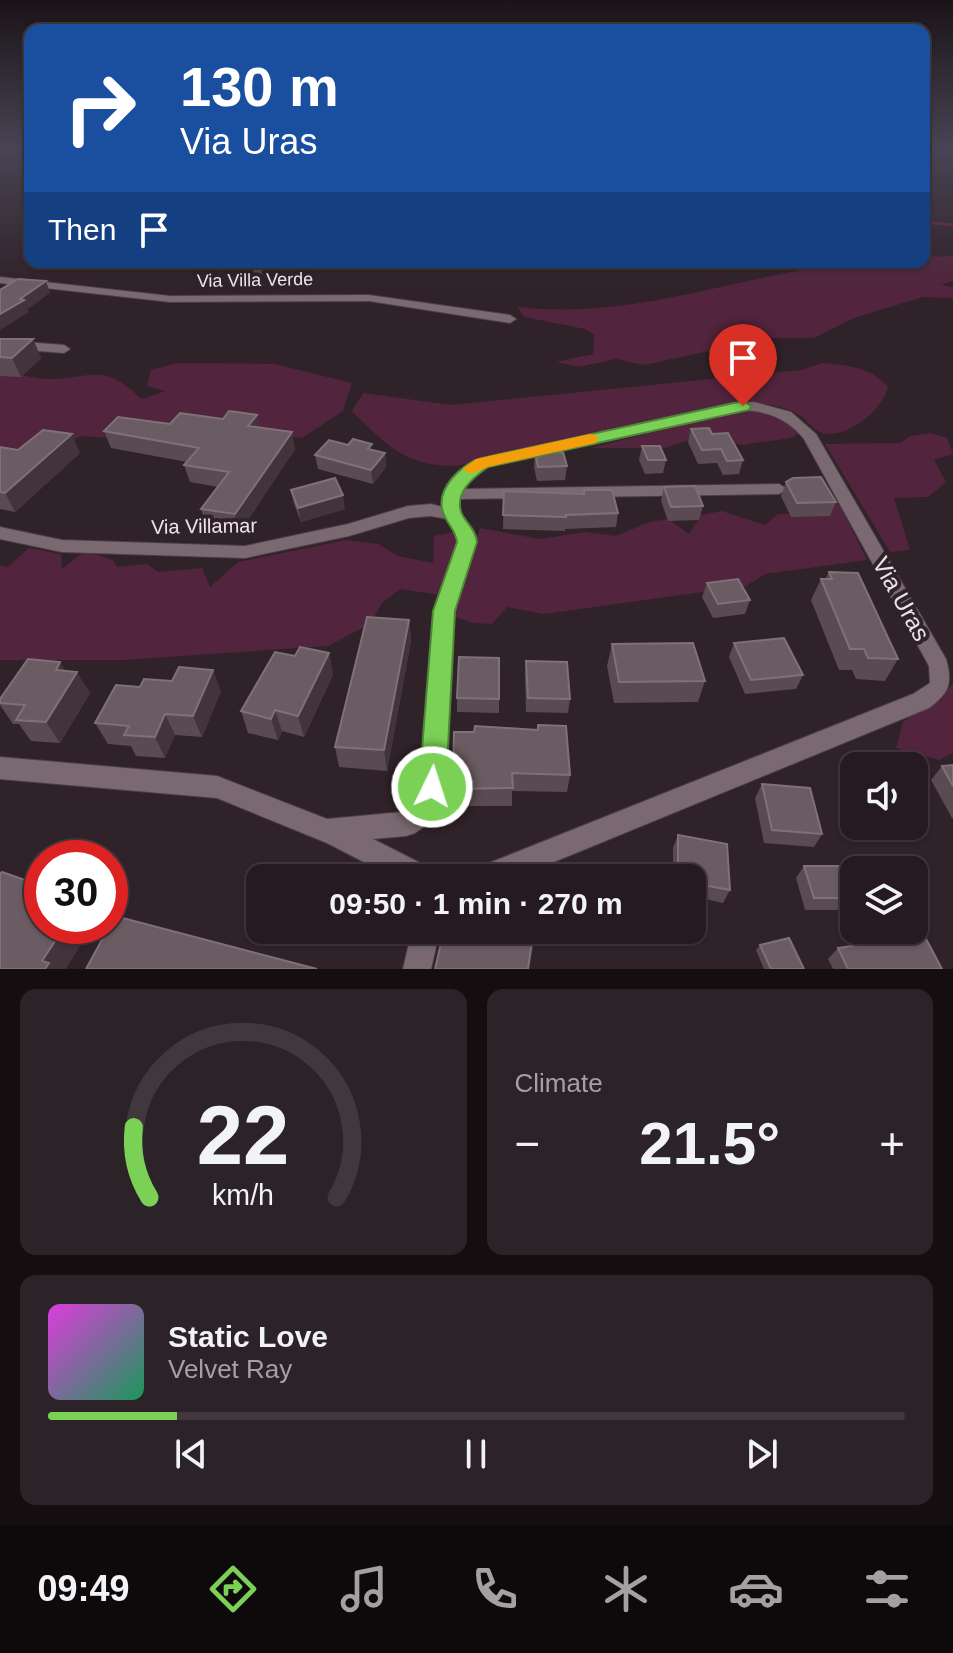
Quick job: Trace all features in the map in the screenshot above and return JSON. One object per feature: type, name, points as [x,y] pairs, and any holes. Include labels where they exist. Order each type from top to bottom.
[{"type":"street","name":"Via Villa Verde","points":[[0,280],[170,299],[363,298],[510,319]]},
{"type":"street","points":[[0,344],[64,349]]},
{"type":"street","name":"Via Uras","points":[[452,504],[465,473],[482,463],[737,406],[783,414],[802,426],[811,437],[939,665],[942,677],[939,688],[921,701],[518,864]]},
{"type":"street","name":"Via Villamar","points":[[0,533],[62,546],[245,552],[452,504],[779,489]]},
{"type":"street","points":[[327,831],[401,826],[416,818],[429,800],[444,611],[467,542],[452,504]]},
{"type":"street","points":[[0,768],[217,787],[327,831],[394,864]]},
{"type":"street","points":[[417,969],[423,944]]},
{"type":"shaded area","points":[[953,256],[953,281],[941,285],[953,287],[953,298],[923,297],[854,318],[814,338],[752,338],[733,346],[644,365],[616,359],[579,367],[556,362],[593,354],[594,335],[585,329],[524,317],[517,307],[558,310],[639,303],[815,268],[930,268],[930,257]]},
{"type":"shaded area","points":[[178,363],[275,364],[352,383],[343,411],[302,438],[267,435],[259,427],[110,438],[83,436],[41,450],[0,457],[0,371],[45,379],[108,376],[142,399],[165,391],[147,386],[151,370]]},
{"type":"shaded area","points":[[822,363],[866,371],[888,387],[885,396],[865,420],[837,433],[819,432],[788,409],[740,402],[457,466],[424,462],[398,452],[352,411],[363,393],[451,405],[802,370]]},
{"type":"shaded area","points":[[744,409],[772,413],[800,432],[791,438],[742,445],[695,438],[665,448],[591,448]]},
{"type":"shaded area","points":[[931,433],[947,438],[953,454],[934,460],[946,482],[928,497],[894,498],[910,550],[890,552],[825,444],[901,443],[910,436]]},
{"type":"shaded area","points":[[826,491],[841,507],[867,560],[765,574],[746,586],[544,614],[507,607],[492,624],[473,623],[451,615],[480,528],[540,539],[585,532],[616,536],[649,522],[668,519],[689,534],[701,515],[722,511],[765,525],[778,514],[821,513]]},
{"type":"shaded area","points":[[454,532],[460,542],[440,595],[400,589],[382,603],[370,624],[328,646],[125,660],[0,660],[0,565],[8,567],[29,548],[61,554],[62,569],[85,551],[113,560],[117,567],[147,564],[158,572],[202,568],[210,587],[238,562],[346,540],[378,544],[398,556],[433,563],[434,536]]},
{"type":"shaded area","points":[[953,684],[953,753],[939,760],[928,757],[928,752],[896,748],[903,722]]},
{"type":"building","points":[[18,279],[46,281],[20,299],[24,300],[0,314],[0,290]]},
{"type":"building","points":[[747,336],[761,350],[730,353],[717,340]]},
{"type":"building","points":[[0,339],[33,339],[12,358],[0,357]]},
{"type":"building","points":[[229,411],[257,415],[248,426],[292,432],[235,514],[201,509],[229,472],[184,465],[199,448],[104,431],[118,417],[170,424],[180,413],[223,419]]},
{"type":"building","points":[[709,428],[712,434],[728,433],[743,460],[727,461],[721,449],[702,450],[691,429]]},
{"type":"building","points":[[43,430],[72,434],[5,493],[0,492],[0,447],[18,450]]},
{"type":"building","points":[[353,439],[372,444],[368,449],[385,453],[371,470],[315,455],[329,440],[348,445]]},
{"type":"building","points":[[642,446],[660,446],[666,460],[648,460]]},
{"type":"building","points":[[563,452],[567,466],[538,467],[535,453]]},
{"type":"building","points":[[821,477],[836,502],[797,503],[786,482],[793,478]]},
{"type":"building","points":[[335,478],[343,495],[298,508],[291,490]]},
{"type":"building","points":[[695,486],[703,506],[671,507],[664,487]]},
{"type":"building","points":[[584,490],[612,490],[618,513],[566,517],[503,515],[504,491],[584,494]]},
{"type":"building","points":[[829,572],[858,573],[898,659],[868,658],[864,649],[850,649],[821,579],[832,579]]},
{"type":"building","points":[[738,579],[750,600],[718,604],[707,583]]},
{"type":"building","points":[[367,617],[409,620],[384,750],[335,747]]},
{"type":"building","points":[[784,638],[803,675],[751,680],[734,643]]},
{"type":"building","points":[[693,643],[705,681],[619,682],[612,644]]},
{"type":"building","points":[[300,647],[329,653],[298,716],[275,710],[271,719],[241,711],[275,652],[295,656]]},
{"type":"building","points":[[459,657],[499,658],[499,699],[457,698]]},
{"type":"building","points":[[28,659],[60,662],[56,670],[77,672],[46,722],[16,720],[25,705],[0,703]]},
{"type":"building","points":[[526,661],[567,662],[570,699],[528,698]]},
{"type":"building","points":[[179,667],[213,670],[193,716],[165,714],[155,737],[124,735],[129,726],[95,723],[116,685],[140,687],[144,679],[172,681]]},
{"type":"building","points":[[538,725],[566,726],[570,775],[512,773],[513,788],[453,789],[454,732],[474,732],[475,726],[538,730]]},
{"type":"building","points":[[953,765],[953,786],[942,766]]},
{"type":"building","points":[[762,784],[810,788],[822,834],[772,830]]},
{"type":"building","points":[[678,835],[727,844],[730,890],[706,886],[706,864],[678,864]]},
{"type":"building","points":[[804,866],[840,866],[840,898],[814,898]]},
{"type":"building","points":[[2,872],[24,880],[24,944],[53,944],[42,961],[49,963],[45,969],[0,969]]},
{"type":"building","points":[[128,919],[317,969],[86,969],[100,944],[128,944]]},
{"type":"building","points":[[789,938],[804,969],[771,969],[760,945]]},
{"type":"building","points":[[928,943],[942,969],[848,969],[838,948]]},
{"type":"building","points":[[441,944],[532,944],[528,969],[435,969]]},
{"type":"waterway","points":[[930,223],[953,225]]},
{"type":"slow traffic","points":[[471,469],[482,463],[590,439]]},
{"type":"route","points":[[432,787],[444,611],[467,542],[467,535],[452,514],[451,499],[460,478],[482,463],[743,406]]}]
